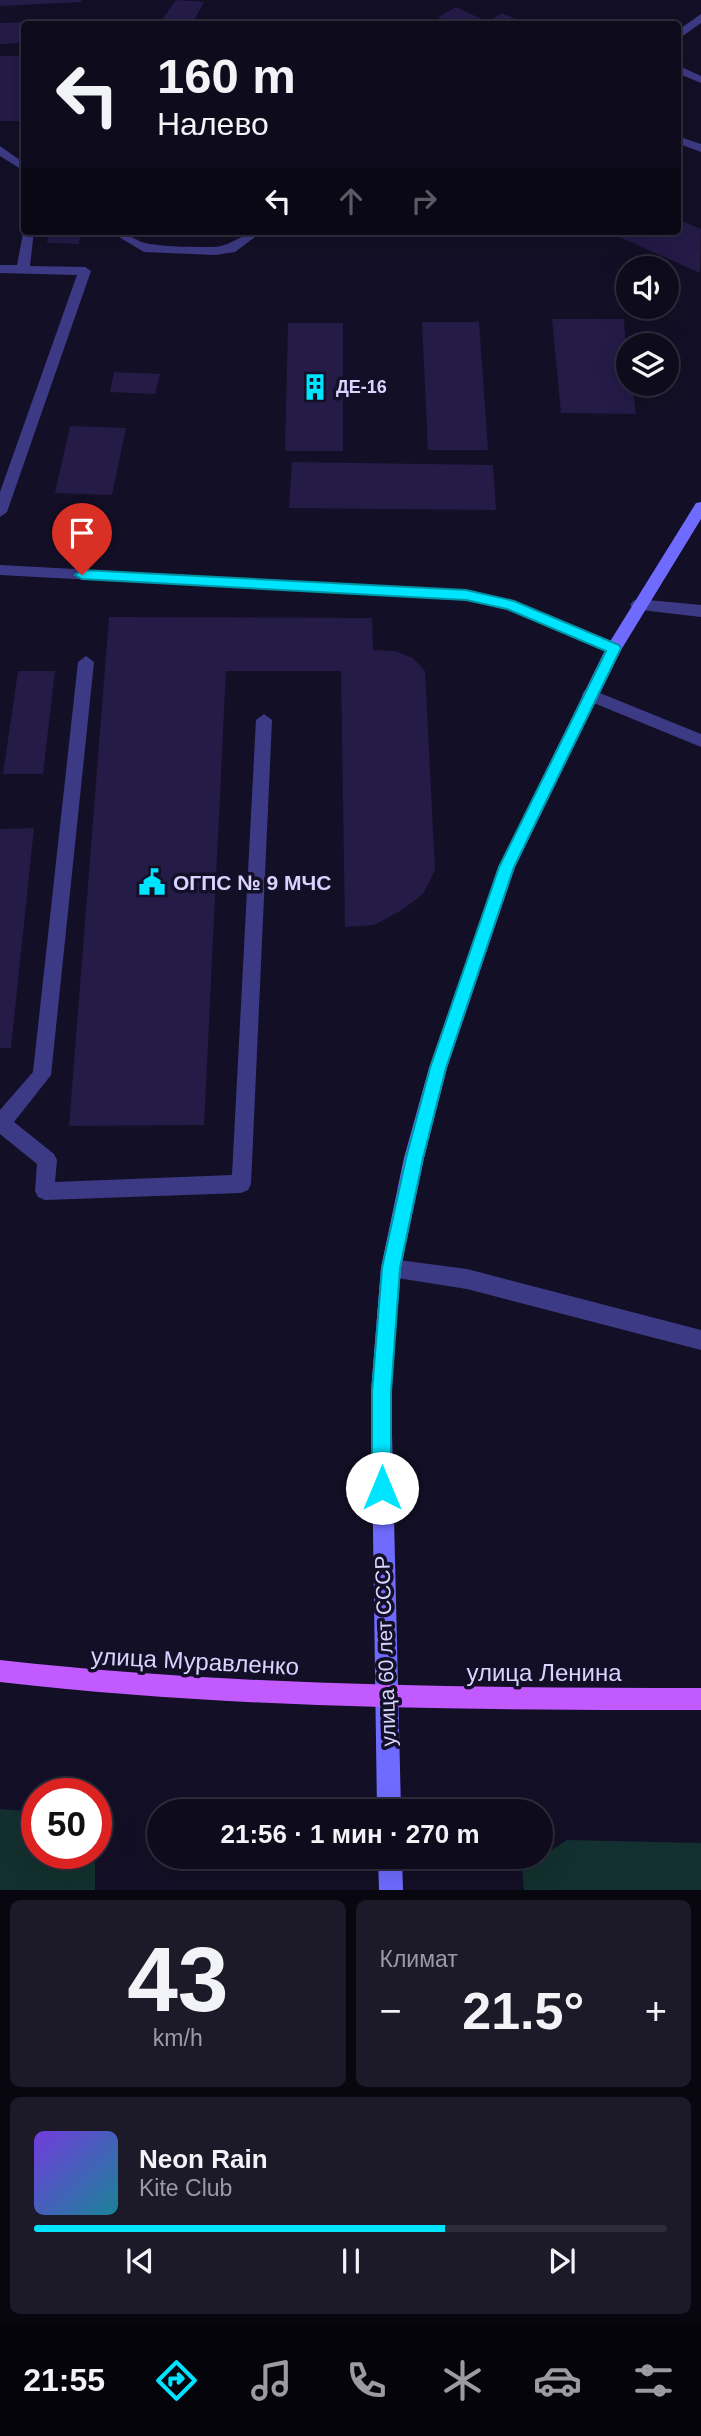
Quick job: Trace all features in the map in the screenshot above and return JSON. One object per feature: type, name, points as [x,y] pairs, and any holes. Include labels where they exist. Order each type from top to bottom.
[{"type":"main road","name":"улица 60 лет СССР","points":[[389,1799],[381,1392],[391,1268],[414,1158],[438,1068],[479,942],[507,867],[614,648],[638,605],[701,507]]},
{"type":"main road","name":"улица Муравленко","points":[[0,1671],[70,1680],[386,1699]]},
{"type":"main road","name":"улица Ленина","points":[[386,1699],[701,1699]]},
{"type":"main road","points":[[390,1869],[391,1890]]},
{"type":"lane","points":[[681,34],[701,17]]},
{"type":"lane","points":[[681,70],[701,80]]},
{"type":"lane","points":[[681,140],[701,148]]},
{"type":"lane","points":[[0,150],[21,166]]},
{"type":"lane","points":[[23,270],[27,235]]},
{"type":"lane","points":[[122,235],[144,248],[215,251],[243,243],[252,235]]},
{"type":"lane","points":[[0,269],[85,271],[0,512]]},
{"type":"lane","points":[[0,570],[466,595],[510,605],[614,648]]},
{"type":"lane","points":[[638,605],[701,611]]},
{"type":"lane","points":[[86,662],[42,1075],[0,1124],[47,1160],[46,1191],[241,1184],[264,720]]},
{"type":"lane","points":[[590,695],[701,741]]},
{"type":"lane","points":[[391,1268],[467,1279],[701,1340]]},
{"type":"green space","points":[[0,1809],[21,1811],[21,1869],[95,1869],[95,1890],[0,1890]]},
{"type":"green space","points":[[567,1840],[701,1843],[701,1890],[524,1890],[522,1869],[553,1869],[553,1849]]},
{"type":"building","points":[[0,0],[81,0],[81,2],[0,6]]},
{"type":"building","points":[[176,0],[204,2],[194,21],[161,21]]},
{"type":"building","points":[[456,7],[486,21],[447,21],[438,17]]},
{"type":"building","points":[[502,13],[520,21],[490,21]]},
{"type":"building","points":[[21,22],[21,43],[0,44],[0,23]]},
{"type":"building","points":[[0,56],[21,56],[21,121],[0,121]]},
{"type":"building","points":[[681,221],[701,229],[700,273],[679,264],[679,256],[662,256],[615,235],[681,235]]},
{"type":"building","points":[[49,235],[80,235],[79,244],[47,243]]},
{"type":"building","points":[[552,319],[624,319],[625,333],[616,333],[616,396],[634,396],[636,414],[561,413]]},
{"type":"building","points":[[422,322],[479,322],[488,450],[428,450]]},
{"type":"building","name":"ДЕ-16","points":[[288,323],[343,323],[343,451],[285,451]]},
{"type":"building","points":[[114,372],[160,374],[155,394],[110,392]]},
{"type":"building","points":[[70,426],[126,428],[112,495],[55,493]]},
{"type":"building","points":[[292,462],[493,465],[496,510],[289,508]]},
{"type":"building","name":"ОГПС № 9 МЧС","points":[[109,617],[372,618],[373,650],[395,651],[413,658],[425,671],[435,870],[423,894],[402,910],[374,925],[345,927],[341,671],[226,671],[204,1125],[69,1126]]},
{"type":"building","points":[[18,671],[55,671],[43,774],[3,774]]},
{"type":"building","points":[[34,828],[11,1048],[0,1048],[0,829]]},
{"type":"place","name":"ДЕ-16","points":[[315,387]]},
{"type":"place","name":"ОГПС № 9 МЧС","points":[[152,882]]},
{"type":"route","points":[[82,575],[466,595],[510,605],[614,648],[507,867],[479,942],[438,1068],[414,1158],[391,1268],[381,1392],[382,1488]]}]
